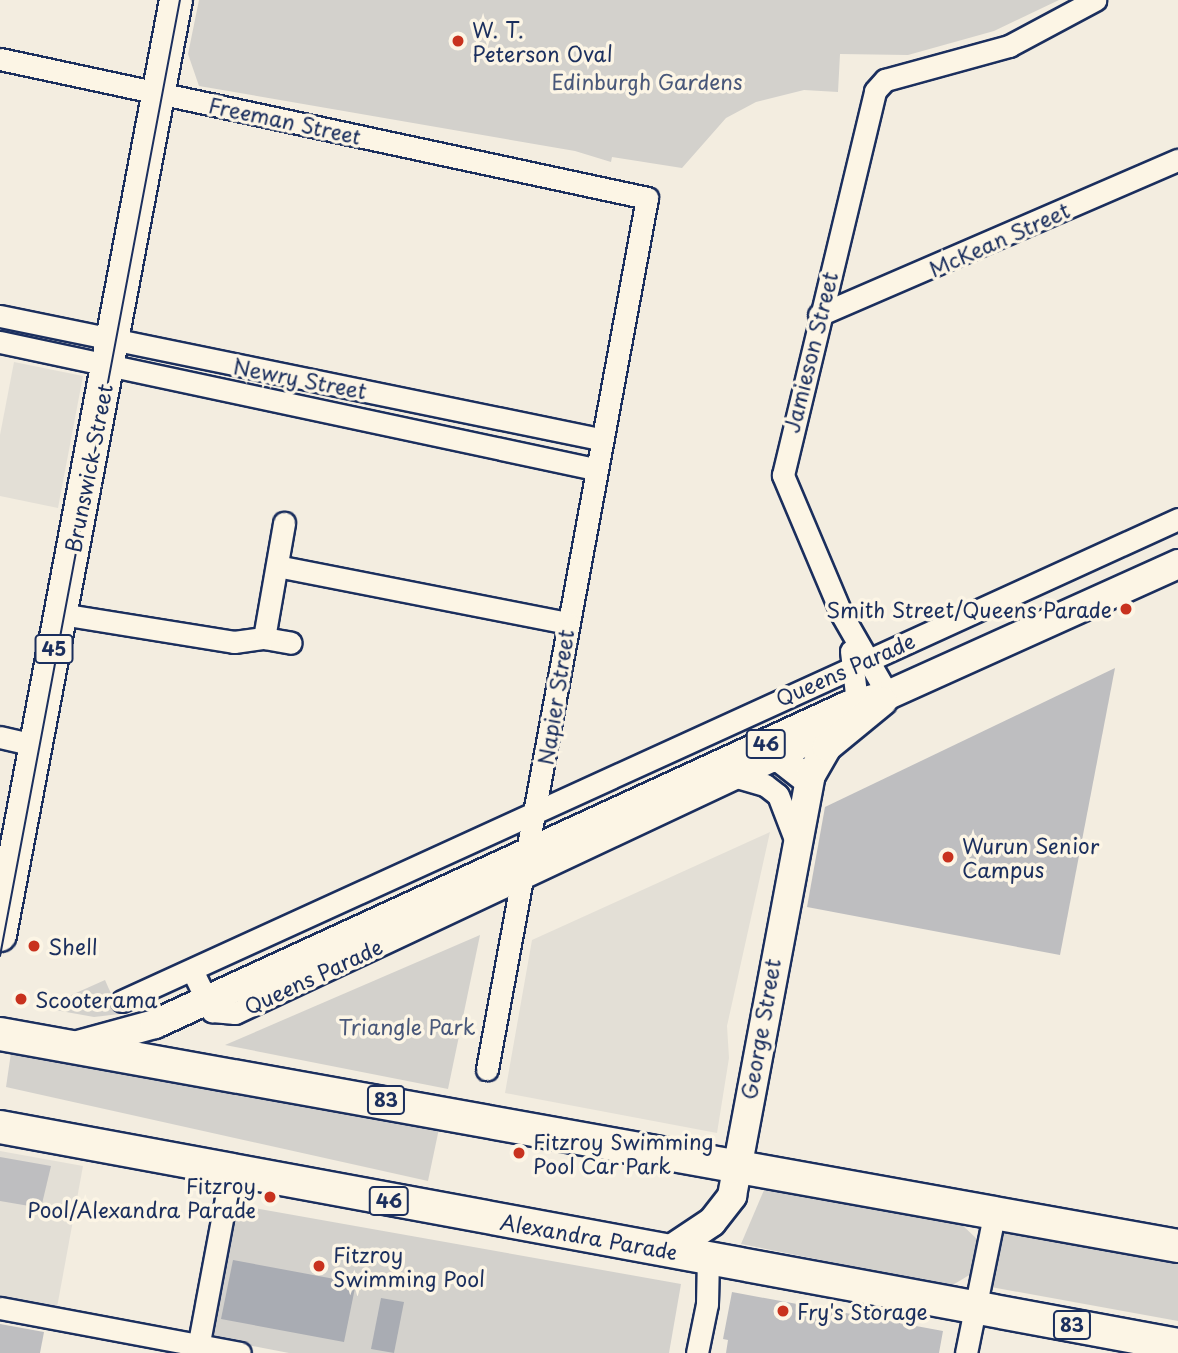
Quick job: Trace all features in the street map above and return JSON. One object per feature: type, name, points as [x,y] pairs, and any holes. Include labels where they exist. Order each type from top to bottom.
[{"type":"highway","name":"Brunswick Street","points":[[0,935],[176,0]]},
{"type":"highway","name":"46","points":[[0,1034],[74,1046]]},
{"type":"highway","name":"83","points":[[74,1046],[1178,1246]]},
{"type":"highway","name":"Alexandra Parade","points":[[0,1127],[1178,1345]]},
{"type":"main road","name":"Queens Parade","points":[[74,1046],[155,1024],[418,915],[732,771],[888,695],[1178,564]]},
{"type":"main road","name":"Queens Parade","points":[[809,781],[823,752],[860,709]]},
{"type":"main road","points":[[732,771],[756,756],[780,758],[809,781]]},
{"type":"main road","name":"George Street","points":[[670,1250],[723,1211],[737,1164],[795,839],[809,781]]},
{"type":"street","name":"Jamieson Street","points":[[888,695],[860,662],[783,475],[820,315],[881,83],[1009,46],[1095,0]]},
{"type":"street","name":"Freeman Street","points":[[0,59],[569,181],[640,202]]},
{"type":"street","name":"McKean Street","points":[[820,315],[1178,160]]},
{"type":"street","name":"Napier Street","points":[[487,1069],[537,808],[600,439],[623,326],[640,202]]},
{"type":"street","name":"Newry Street","points":[[0,316],[110,352],[595,469]]},
{"type":"street","name":"Newry Street","points":[[0,342],[110,352],[600,439]]},
{"type":"street","name":"Queens Parade","points":[[122,1000],[192,970],[537,808],[1178,519]]},
{"type":"street","points":[[264,638],[284,523]]},
{"type":"street","points":[[277,566],[567,623]]},
{"type":"street","points":[[61,614],[234,642],[264,638],[290,643]]},
{"type":"street","name":"Jamieson Street","points":[[860,662],[860,709]]},
{"type":"street","name":"Queens Parade","points":[[780,758],[860,709]]},
{"type":"street","points":[[0,737],[36,745]]},
{"type":"street","points":[[732,771],[765,785],[778,795],[795,839]]},
{"type":"street","points":[[398,873],[418,915]]},
{"type":"street","points":[[192,970],[206,1001]]},
{"type":"street","points":[[198,1349],[231,1171]]},
{"type":"street","points":[[966,1353],[996,1211]]},
{"type":"street","points":[[697,1353],[707,1304],[708,1257]]},
{"type":"street","points":[[0,1308],[198,1349],[240,1353]]},
{"type":"shaded area","points":[[14,362],[83,376],[58,508],[0,496],[0,435]]},
{"type":"shaded area","points":[[770,832],[727,1026],[729,1058],[717,1133],[505,1093],[532,940]]},
{"type":"shaded area","points":[[0,1151],[83,1166],[56,1313],[0,1302]]},
{"type":"shaded area","points":[[233,1260],[356,1283],[344,1342],[221,1319]]},
{"type":"shaded area","points":[[381,1298],[404,1302],[394,1353],[371,1349]]},
{"type":"green space","name":"Edinburgh Gardens","points":[[199,0],[1059,0],[994,31],[908,55],[840,54],[838,92],[804,90],[756,102],[726,118],[682,168],[612,157],[611,162],[575,151],[199,86],[188,54]]},
{"type":"green space","name":"Triangle Park","points":[[480,935],[448,1089],[225,1045]]},
{"type":"green space","points":[[105,980],[120,1014],[94,1017],[55,1010],[58,1001]]},
{"type":"green space","points":[[12,1046],[441,1119],[428,1181],[6,1087]]},
{"type":"green space","points":[[767,1183],[956,1219],[980,1242],[971,1274],[951,1286],[741,1244]]},
{"type":"green space","points":[[232,1204],[681,1284],[669,1353],[289,1353],[206,1337]]},
{"type":"green space","points":[[1003,1226],[1178,1264],[1178,1321],[991,1287]]},
{"type":"building","name":"Wurun Senior Campus","points":[[1115,668],[1060,955],[807,907],[825,807]]},
{"type":"building","points":[[0,1157],[51,1166],[41,1208],[0,1201]]},
{"type":"building","name":"Fry's Storage","points":[[732,1292],[943,1331],[939,1353],[726,1353],[728,1340],[723,1339]]},
{"type":"building","points":[[0,1324],[44,1332],[40,1353],[0,1353]]},
{"type":"tram line","points":[[0,956],[180,0]]},
{"type":"place","name":"W. T. Peterson Oval","points":[[458,41]]},
{"type":"place","name":"Smith Street/Queens Parade","points":[[1126,609]]},
{"type":"place","name":"Wurun Senior Campus","points":[[948,857]]},
{"type":"place","name":"Shell","points":[[34,946]]},
{"type":"place","name":"Scooterama","points":[[21,999]]},
{"type":"place","name":"Fitzroy Swimming Pool Car Park","points":[[519,1153]]},
{"type":"place","name":"Fitzroy Pool/Alexandra Parade","points":[[270,1197]]},
{"type":"place","name":"Fitzroy Swimming Pool","points":[[319,1266]]},
{"type":"place","name":"Fry's Storage","points":[[783,1311]]}]
